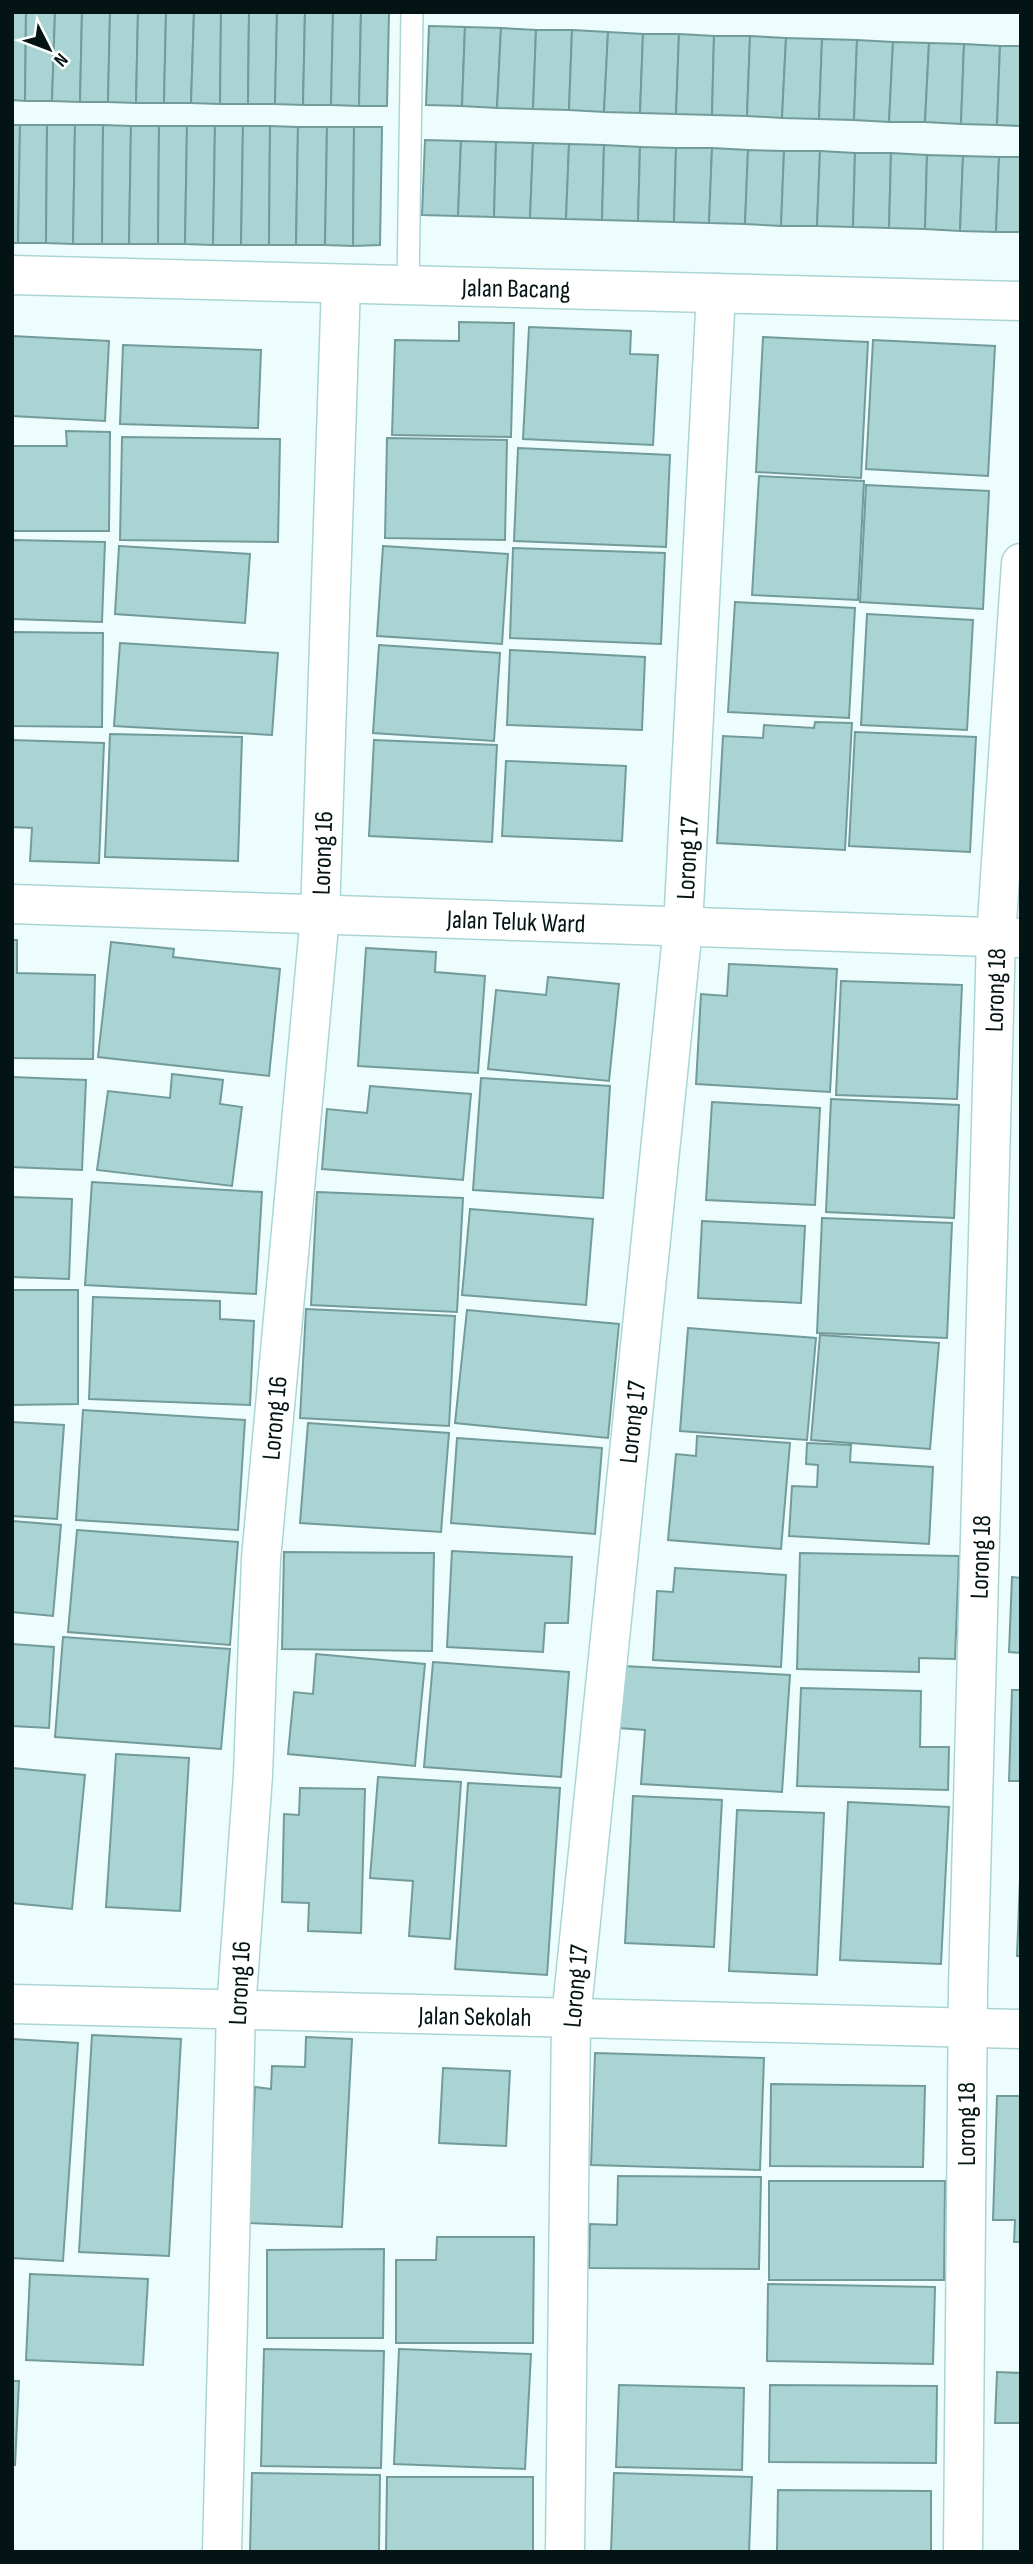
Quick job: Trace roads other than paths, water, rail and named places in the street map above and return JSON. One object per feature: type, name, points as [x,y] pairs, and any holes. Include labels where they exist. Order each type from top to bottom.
[{"type":"street","name":"Jalan Bacang","points":[[12,275],[1021,301]]},
{"type":"street","name":"Lorong 16","points":[[222,2552],[236,2010],[253,1775],[261,1559],[320,915],[341,284]]},
{"type":"street","name":"Lorong 17","points":[[565,2552],[571,2018],[683,927],[716,293]]},
{"type":"street","name":"Lorong 18","points":[[963,2552],[967,2027],[1021,563]]},
{"type":"street","name":"Jalan Teluk Ward","points":[[12,904],[1008,937]]},
{"type":"street","name":"Jalan Sekolah","points":[[12,2004],[1021,2029]]},
{"type":"lane","points":[[408,286],[412,12]]}]
